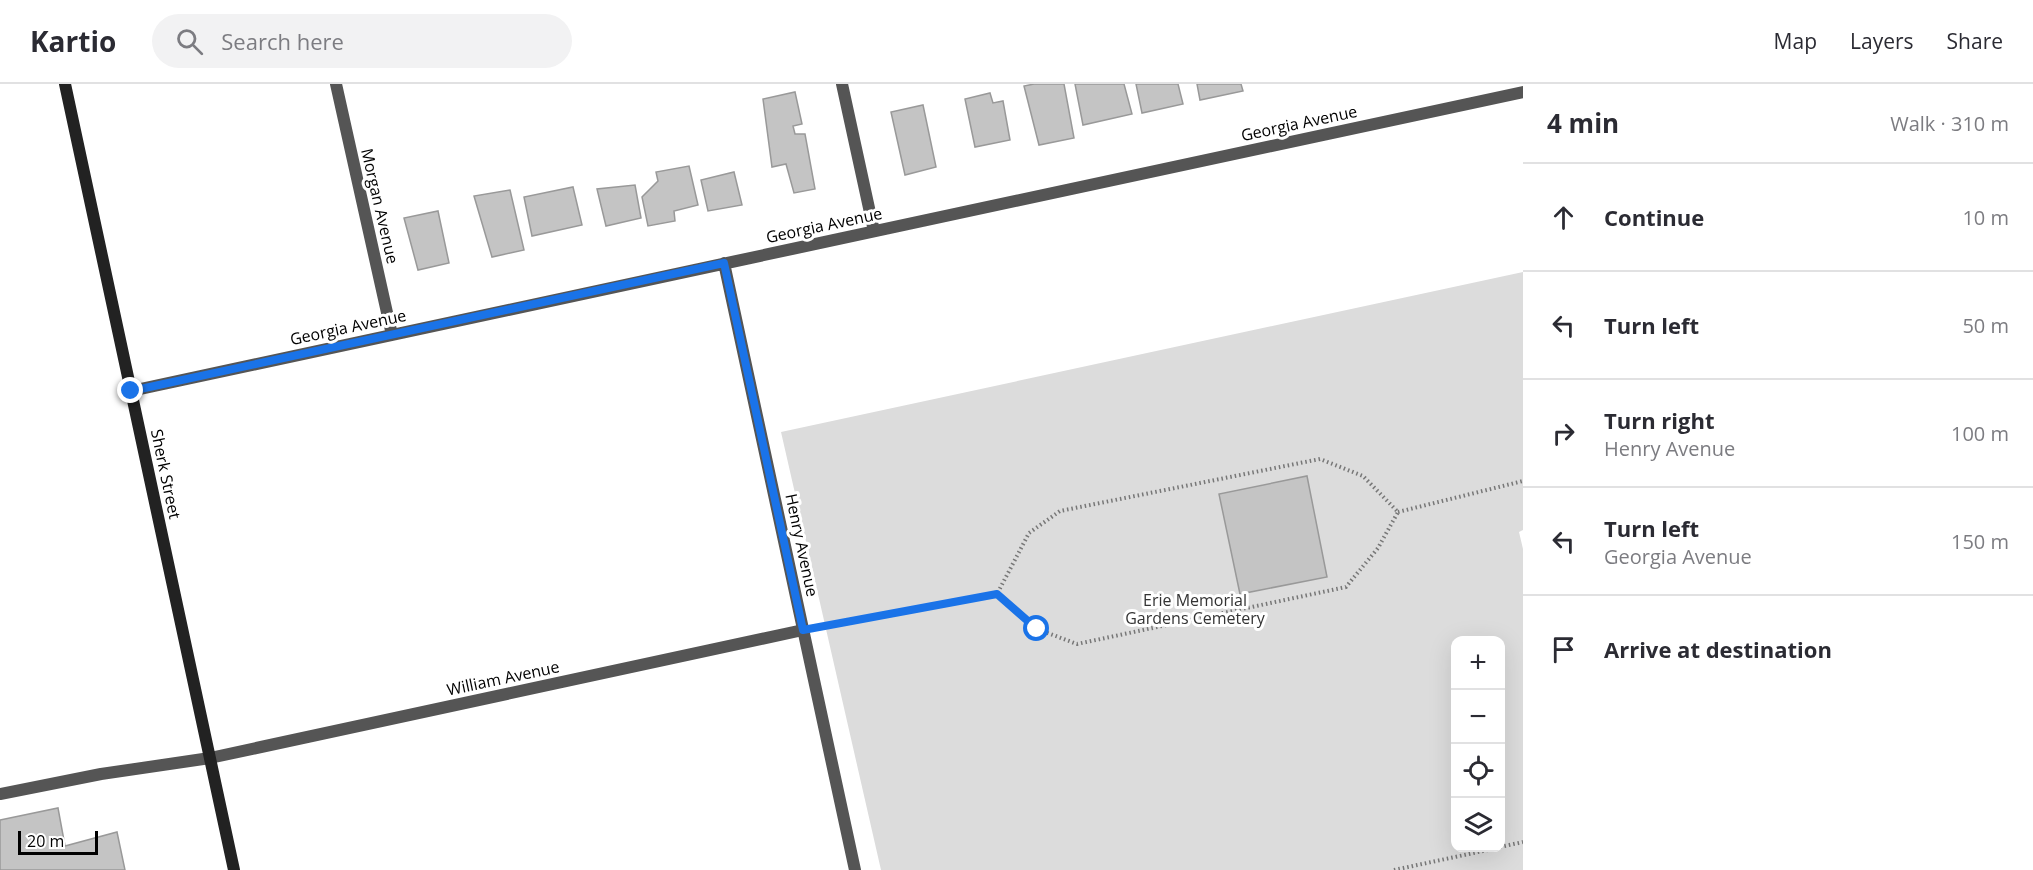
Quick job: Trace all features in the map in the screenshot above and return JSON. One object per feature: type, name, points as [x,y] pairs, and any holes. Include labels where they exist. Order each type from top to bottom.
[{"type":"street","name":"Sherk Street","points":[[65,84],[234,870]]},
{"type":"street","name":"Morgan Avenue","points":[[336,84],[392,335]]},
{"type":"street","points":[[842,84],[874,231]]},
{"type":"street","name":"Georgia Avenue","points":[[131,391],[1523,92]]},
{"type":"street","name":"Henry Avenue","points":[[724,263],[855,870]]},
{"type":"street","name":"William Avenue","points":[[0,794],[101,774],[210,758],[803,630]]},
{"type":"path","points":[[997,594],[1029,533],[1060,511],[1320,459],[1363,476],[1398,512]]},
{"type":"path","points":[[997,594],[1037,629],[1077,644],[1346,586],[1378,548],[1398,512],[1523,481]]},
{"type":"path","points":[[803,630],[997,594]]},
{"type":"path","points":[[1505,846],[1523,842]]},
{"type":"path","points":[[1394,870],[1476,852]]},
{"type":"green space","name":"Erie Memorial Gardens Cemetery","points":[[1523,272],[1523,530],[1519,532],[1523,549],[1523,870],[881,870],[781,432]]},
{"type":"building","points":[[1064,84],[1074,138],[1039,145],[1024,86]]},
{"type":"building","points":[[1075,84],[1124,84],[1132,114],[1083,125]]},
{"type":"building","points":[[1136,84],[1178,84],[1183,104],[1142,113]]},
{"type":"building","points":[[1197,84],[1241,84],[1243,91],[1200,100]]},
{"type":"building","points":[[795,92],[802,124],[793,126],[795,134],[805,134],[815,189],[794,193],[786,164],[772,167],[763,99]]},
{"type":"building","points":[[990,93],[993,103],[1003,101],[1010,140],[975,147],[965,99]]},
{"type":"building","points":[[923,105],[936,167],[905,175],[891,112]]},
{"type":"building","points":[[689,166],[698,205],[674,211],[675,221],[648,226],[642,197],[658,181],[656,172]]},
{"type":"building","points":[[734,172],[742,205],[708,211],[701,180]]},
{"type":"building","points":[[635,185],[641,218],[606,226],[597,189]]},
{"type":"building","points":[[573,187],[582,225],[532,236],[524,197]]},
{"type":"building","points":[[510,190],[524,250],[492,257],[474,196]]},
{"type":"building","points":[[438,211],[449,263],[418,270],[404,218]]},
{"type":"building","points":[[1307,476],[1327,577],[1240,594],[1219,494]]},
{"type":"building","points":[[58,808],[65,846],[117,832],[125,870],[0,870],[0,820]]},
{"type":"route","points":[[131,391],[724,263],[803,630],[997,594],[1037,629]]}]
